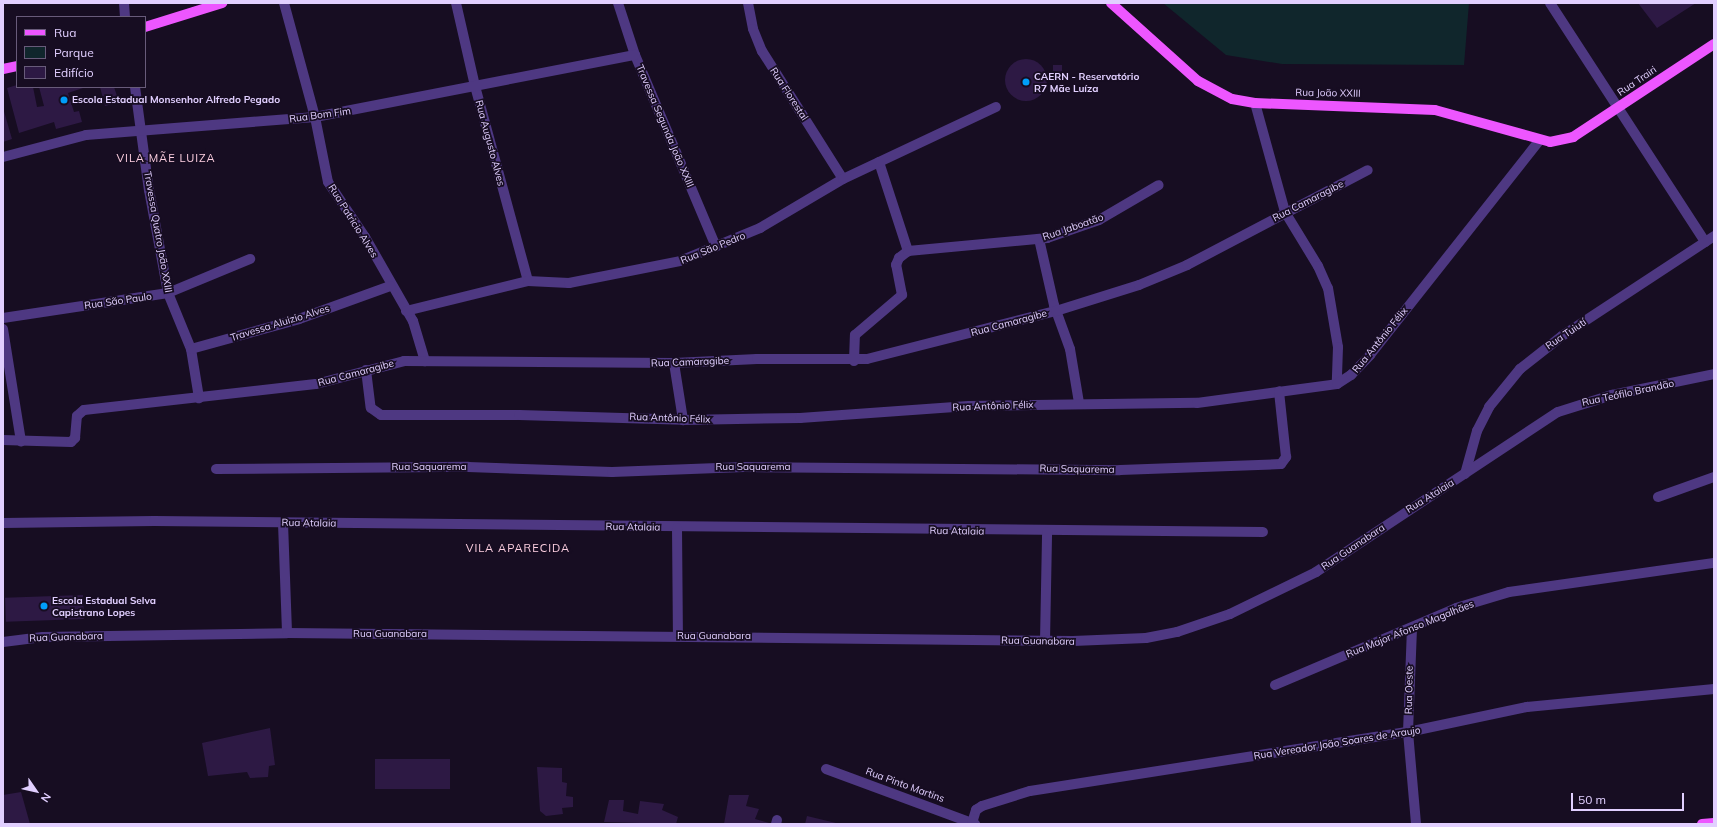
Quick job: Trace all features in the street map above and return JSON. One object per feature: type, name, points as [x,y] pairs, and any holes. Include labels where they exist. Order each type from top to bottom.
[{"type":"main road","points":[[146,27],[222,3]]},
{"type":"main road","name":"Rua João XXIII","points":[[1111,3],[1198,82],[1232,99],[1256,103],[1435,110],[1540,140],[1558,142],[1573,137]]},
{"type":"main road","name":"Rua Trairi","points":[[1573,137],[1714,44]]},
{"type":"main road","points":[[3,69],[16,66]]},
{"type":"main road","points":[[1702,824],[1714,823]]},
{"type":"street","points":[[124,3],[125,16]]},
{"type":"street","name":"Rua Patricio Alves","points":[[284,3],[315,117],[328,182],[365,236],[390,286],[417,328],[425,361]]},
{"type":"street","name":"Rua Augusto Alves","points":[[456,3],[475,86],[528,281]]},
{"type":"street","name":"Travessa Segunda João XXIII","points":[[618,3],[635,55],[716,247]]},
{"type":"street","name":"Rua Florestal","points":[[748,3],[754,35],[762,52],[843,179]]},
{"type":"street","points":[[1550,3],[1705,242]]},
{"type":"street","name":"Rua Bom Fim","points":[[3,157],[66,138],[315,117],[635,55]]},
{"type":"street","name":"Travessa Quatro João XXIII","points":[[135,88],[149,190],[168,294],[191,349],[199,398]]},
{"type":"street","points":[[1256,103],[1285,212],[1318,266],[1328,288],[1338,347],[1337,384]]},
{"type":"street","name":"Rua São Pedro","points":[[406,311],[528,281],[570,283],[665,266],[716,247],[760,228],[843,179],[996,107]]},
{"type":"street","name":"Rua Antônio Félix","points":[[366,370],[371,408],[381,416],[519,414],[683,420],[822,417],[969,406],[1079,403],[1197,403],[1337,384],[1351,375],[1370,355],[1540,140]]},
{"type":"street","points":[[854,361],[855,335],[902,295],[896,265],[899,258],[908,250],[879,162]]},
{"type":"street","name":"Rua Camaragibe","points":[[3,440],[21,442],[71,442],[75,438],[77,416],[84,410],[316,384],[394,362],[425,361],[674,364],[757,358],[854,361],[1056,311],[1164,276],[1368,170]]},
{"type":"street","name":"Rua Jaboatão","points":[[908,250],[1040,239],[1099,220],[1159,185]]},
{"type":"street","name":"Rua Tuiutí","points":[[1465,474],[1477,431],[1489,407],[1520,370],[1562,336],[1714,236]]},
{"type":"street","points":[[1040,239],[1056,311],[1070,349],[1079,403]]},
{"type":"street","name":"Rua São Paulo","points":[[3,318],[168,294],[250,259]]},
{"type":"street","name":"Travessa Aluizio Alves","points":[[191,349],[299,319],[390,286]]},
{"type":"street","points":[[3,329],[21,442]]},
{"type":"street","points":[[674,364],[683,420]]},
{"type":"street","name":"Rua Teófilo Brandão","points":[[1465,474],[1553,416],[1578,404],[1714,374]]},
{"type":"street","name":"Rua Saquarema","points":[[216,469],[365,466],[605,472],[744,466],[1191,469],[1281,464],[1286,457],[1279,391]]},
{"type":"street","name":"Rua Atalaia","points":[[1395,517],[1439,494],[1465,474]]},
{"type":"street","points":[[1658,496],[1714,477]]},
{"type":"street","name":"Rua Guanabara","points":[[3,642],[43,638],[287,633],[1128,641],[1178,632],[1230,614],[1321,568],[1395,517]]},
{"type":"street","name":"Rua Atalaia","points":[[3,523],[283,523],[1047,532],[1263,532]]},
{"type":"street","points":[[283,523],[287,633]]},
{"type":"street","points":[[677,528],[678,636]]},
{"type":"street","points":[[1045,641],[1047,532]]},
{"type":"street","name":"Rua Major Afonso Magalhães","points":[[1275,685],[1456,608],[1509,592],[1714,563]]},
{"type":"street","name":"Rua Oeste","points":[[1412,628],[1408,732],[1416,824]]},
{"type":"street","name":"Rua Vereador João Soares de Araujo","points":[[973,823],[976,810],[982,806],[1011,795],[1408,732],[1527,707],[1714,689]]},
{"type":"street","name":"Rua Pinto Martins","points":[[826,769],[973,823]]},
{"type":"green space","points":[[1163,3],[1469,3],[1464,65],[1282,64],[1226,55]]},
{"type":"building","points":[[1638,3],[1696,3],[1657,28]]},
{"type":"building","name":"CAERN - Reservatório R7 Mãe Luíza","points":[[1026,59],[1041,65],[1047,80],[1041,95],[1026,101],[1011,95],[1005,80],[1011,65]]},
{"type":"building","points":[[1053,65],[1062,65],[1062,76],[1053,76]]},
{"type":"building","points":[[16,85],[16,88],[33,88],[37,107],[44,106],[39,88],[83,88],[68,93],[74,112],[79,111],[82,122],[56,129],[54,122],[19,133],[7,88]]},
{"type":"building","points":[[100,88],[114,88],[119,102],[105,106]]},
{"type":"building","points":[[3,108],[12,139],[3,142]]},
{"type":"building","name":"Escola Estadual Selva Capistrano Lopes","points":[[83,595],[84,619],[6,622],[5,598]]},
{"type":"building","points":[[270,728],[275,765],[269,766],[268,777],[250,778],[247,772],[208,776],[202,743]]},
{"type":"building","points":[[375,759],[450,759],[450,789],[375,789]]},
{"type":"building","points":[[537,767],[562,768],[562,782],[567,783],[566,796],[573,797],[573,807],[562,808],[563,814],[546,816],[540,811]]},
{"type":"building","points":[[21,792],[30,824],[3,824],[3,795]]},
{"type":"building","points":[[729,795],[749,795],[746,806],[759,809],[755,819],[773,824],[724,824]]},
{"type":"building","points":[[609,800],[624,800],[623,811],[638,814],[640,801],[664,804],[662,810],[678,817],[676,824],[604,822]]},
{"type":"building","points":[[807,816],[836,823],[836,824],[805,824]]},
{"type":"place","name":"CAERN - Reservatório R7 Mãe Luíza","points":[[1026,82]]},
{"type":"place","name":"Escola Estadual Monsenhor Alfredo Pegado","points":[[64,100]]},
{"type":"place","name":"Escola Estadual Selva Capistrano Lopes","points":[[44,606]]},
{"type":"district","name":"VILA MÃE LUIZA","points":[[166,158]]},
{"type":"district","name":"VILA APARECIDA","points":[[518,548]]}]
